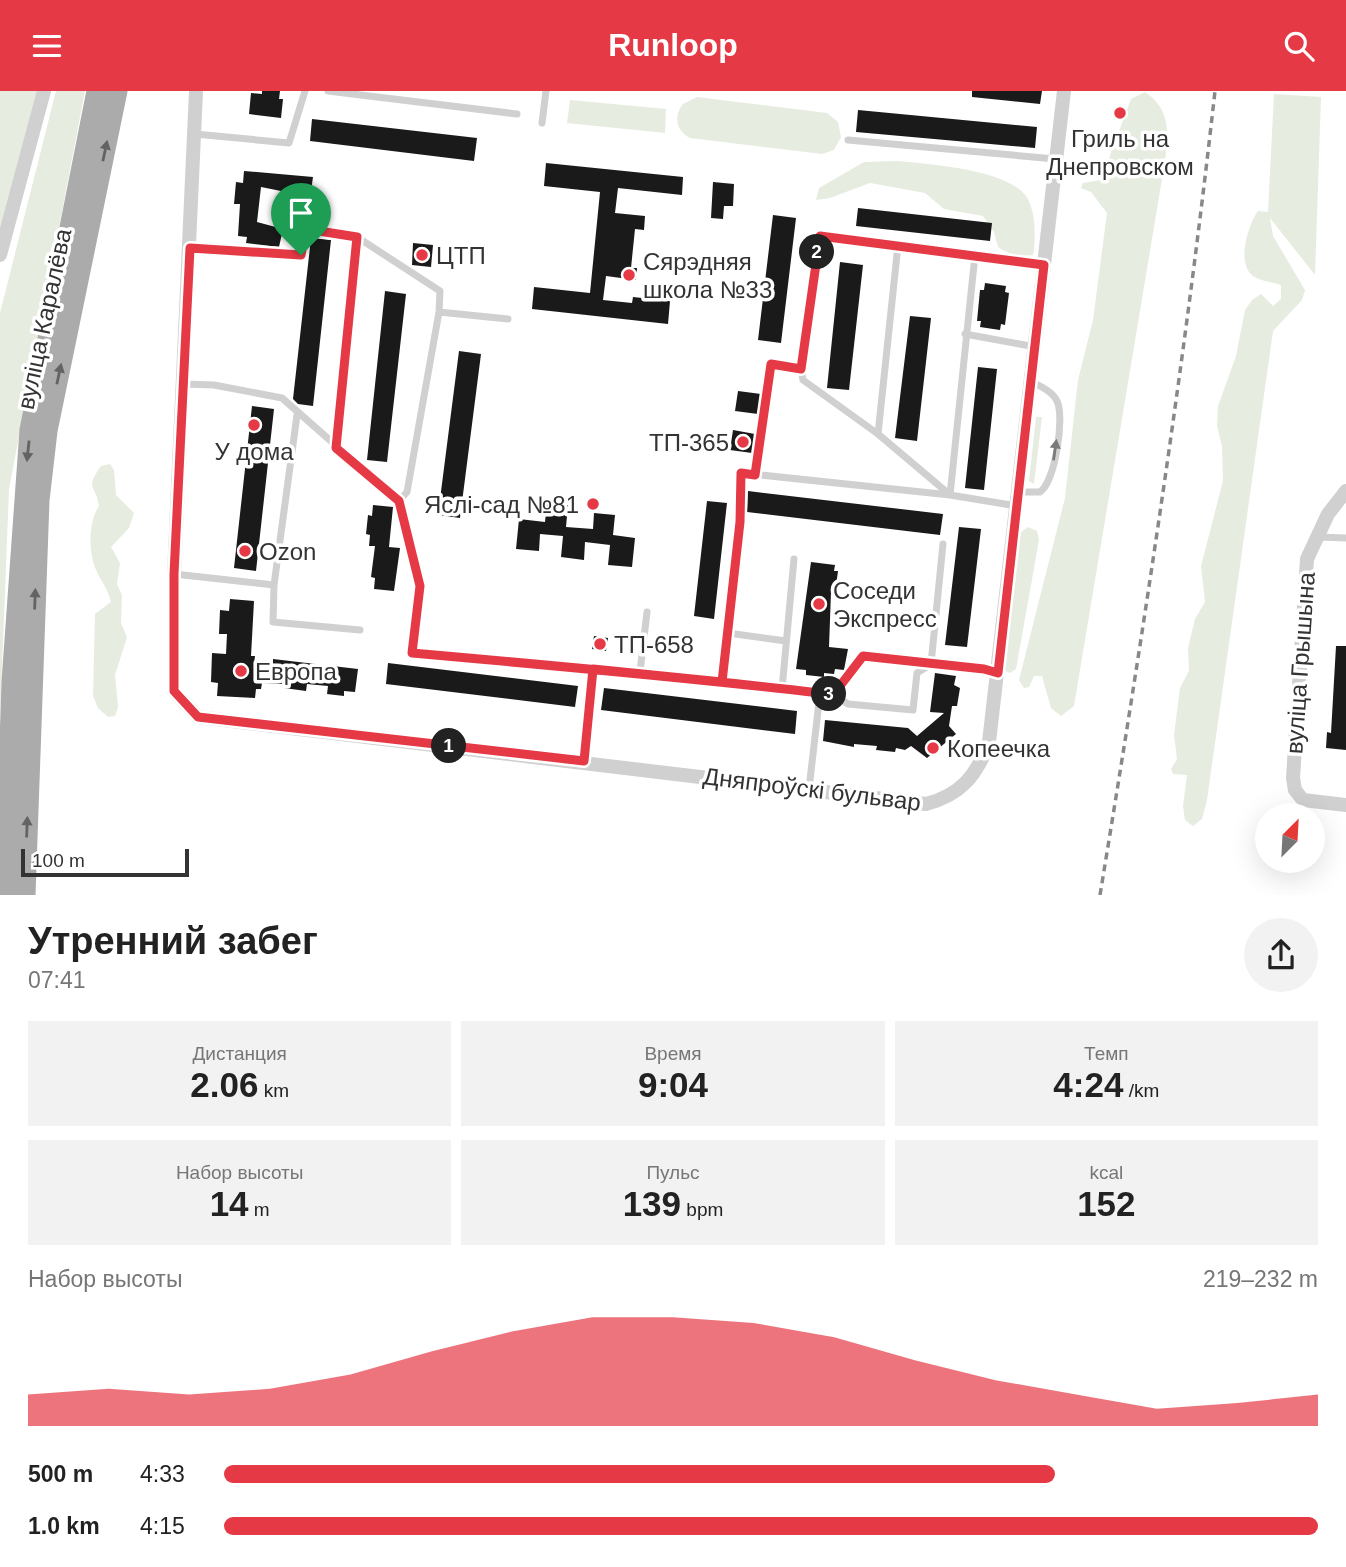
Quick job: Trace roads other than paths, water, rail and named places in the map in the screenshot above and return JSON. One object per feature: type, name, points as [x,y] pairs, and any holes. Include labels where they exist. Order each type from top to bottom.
[{"type":"main road","name":"вуліца Каралёва","points":[[5,895],[12,668],[30,430],[97,91]]},
{"type":"main road","name":"вуліца Каралёва","points":[[25,895],[38,500],[47,431],[117,91]]},
{"type":"street","points":[[0,255],[44,91]]},
{"type":"street","points":[[174,574],[196,91]]},
{"type":"street","name":"Дняпроўскі бульвар","points":[[174,574],[174,691],[198,717],[584,761],[926,804],[961,789],[980,767],[989,742],[1064,91]]},
{"type":"street","name":"вуліца Грышына","points":[[1346,491],[1328,514],[1307,559],[1293,778],[1295,790],[1303,800],[1346,805]]},
{"type":"lane","points":[[195,134],[289,143],[305,91]]},
{"type":"lane","points":[[328,91],[517,114]]},
{"type":"lane","points":[[542,123],[546,91]]},
{"type":"lane","points":[[848,140],[1056,159]]},
{"type":"lane","points":[[190,248],[301,255],[306,229],[357,237],[440,291],[439,312],[407,492],[399,501]]},
{"type":"lane","points":[[950,495],[878,434],[803,380],[801,369],[820,236],[1044,265]]},
{"type":"lane","points":[[336,448],[357,237]]},
{"type":"lane","points":[[878,434],[898,246]]},
{"type":"lane","points":[[950,495],[975,255]]},
{"type":"lane","points":[[439,312],[508,319]]},
{"type":"lane","points":[[965,334],[1035,347]]},
{"type":"lane","points":[[755,475],[771,364],[801,369]]},
{"type":"lane","points":[[722,682],[740,522],[741,473],[950,495],[1018,499],[1040,492],[1051,479],[1060,413],[1052,394],[1030,381]]},
{"type":"lane","points":[[182,384],[214,386],[282,398],[297,415],[399,501],[420,586],[412,653],[640,672],[820,693],[833,695],[848,704],[913,710],[917,673],[931,664]]},
{"type":"lane","points":[[297,415],[274,585],[273,622],[360,630]]},
{"type":"lane","points":[[1317,537],[1346,538]]},
{"type":"lane","points":[[931,664],[943,544]]},
{"type":"lane","points":[[782,689],[794,559]]},
{"type":"lane","points":[[174,574],[274,585]]},
{"type":"lane","points":[[640,672],[648,612]]},
{"type":"lane","points":[[728,633],[786,641]]},
{"type":"lane","points":[[833,695],[863,656],[998,673]]},
{"type":"lane","points":[[584,761],[593,669]]},
{"type":"lane","points":[[809,789],[820,693]]},
{"type":"railway","points":[[1100,895],[1163,494],[1215,91]]},
{"type":"place","name":"Гриль на Днепровском","points":[[1120,113]]},
{"type":"place","name":"ЦТП","points":[[422,255]]},
{"type":"place","name":"Сярэдняя школа №33","points":[[629,275]]},
{"type":"place","name":"У дома","points":[[254,425]]},
{"type":"place","name":"ТП-365","points":[[743,442]]},
{"type":"place","name":"Яслі-сад №81","points":[[593,504]]},
{"type":"place","name":"Ozon","points":[[245,551]]},
{"type":"place","name":"Соседи Экспресс","points":[[819,604]]},
{"type":"place","name":"ТП-658","points":[[600,644]]},
{"type":"place","name":"Европа","points":[[241,671]]},
{"type":"place","name":"Копеечка","points":[[933,748]]}]
